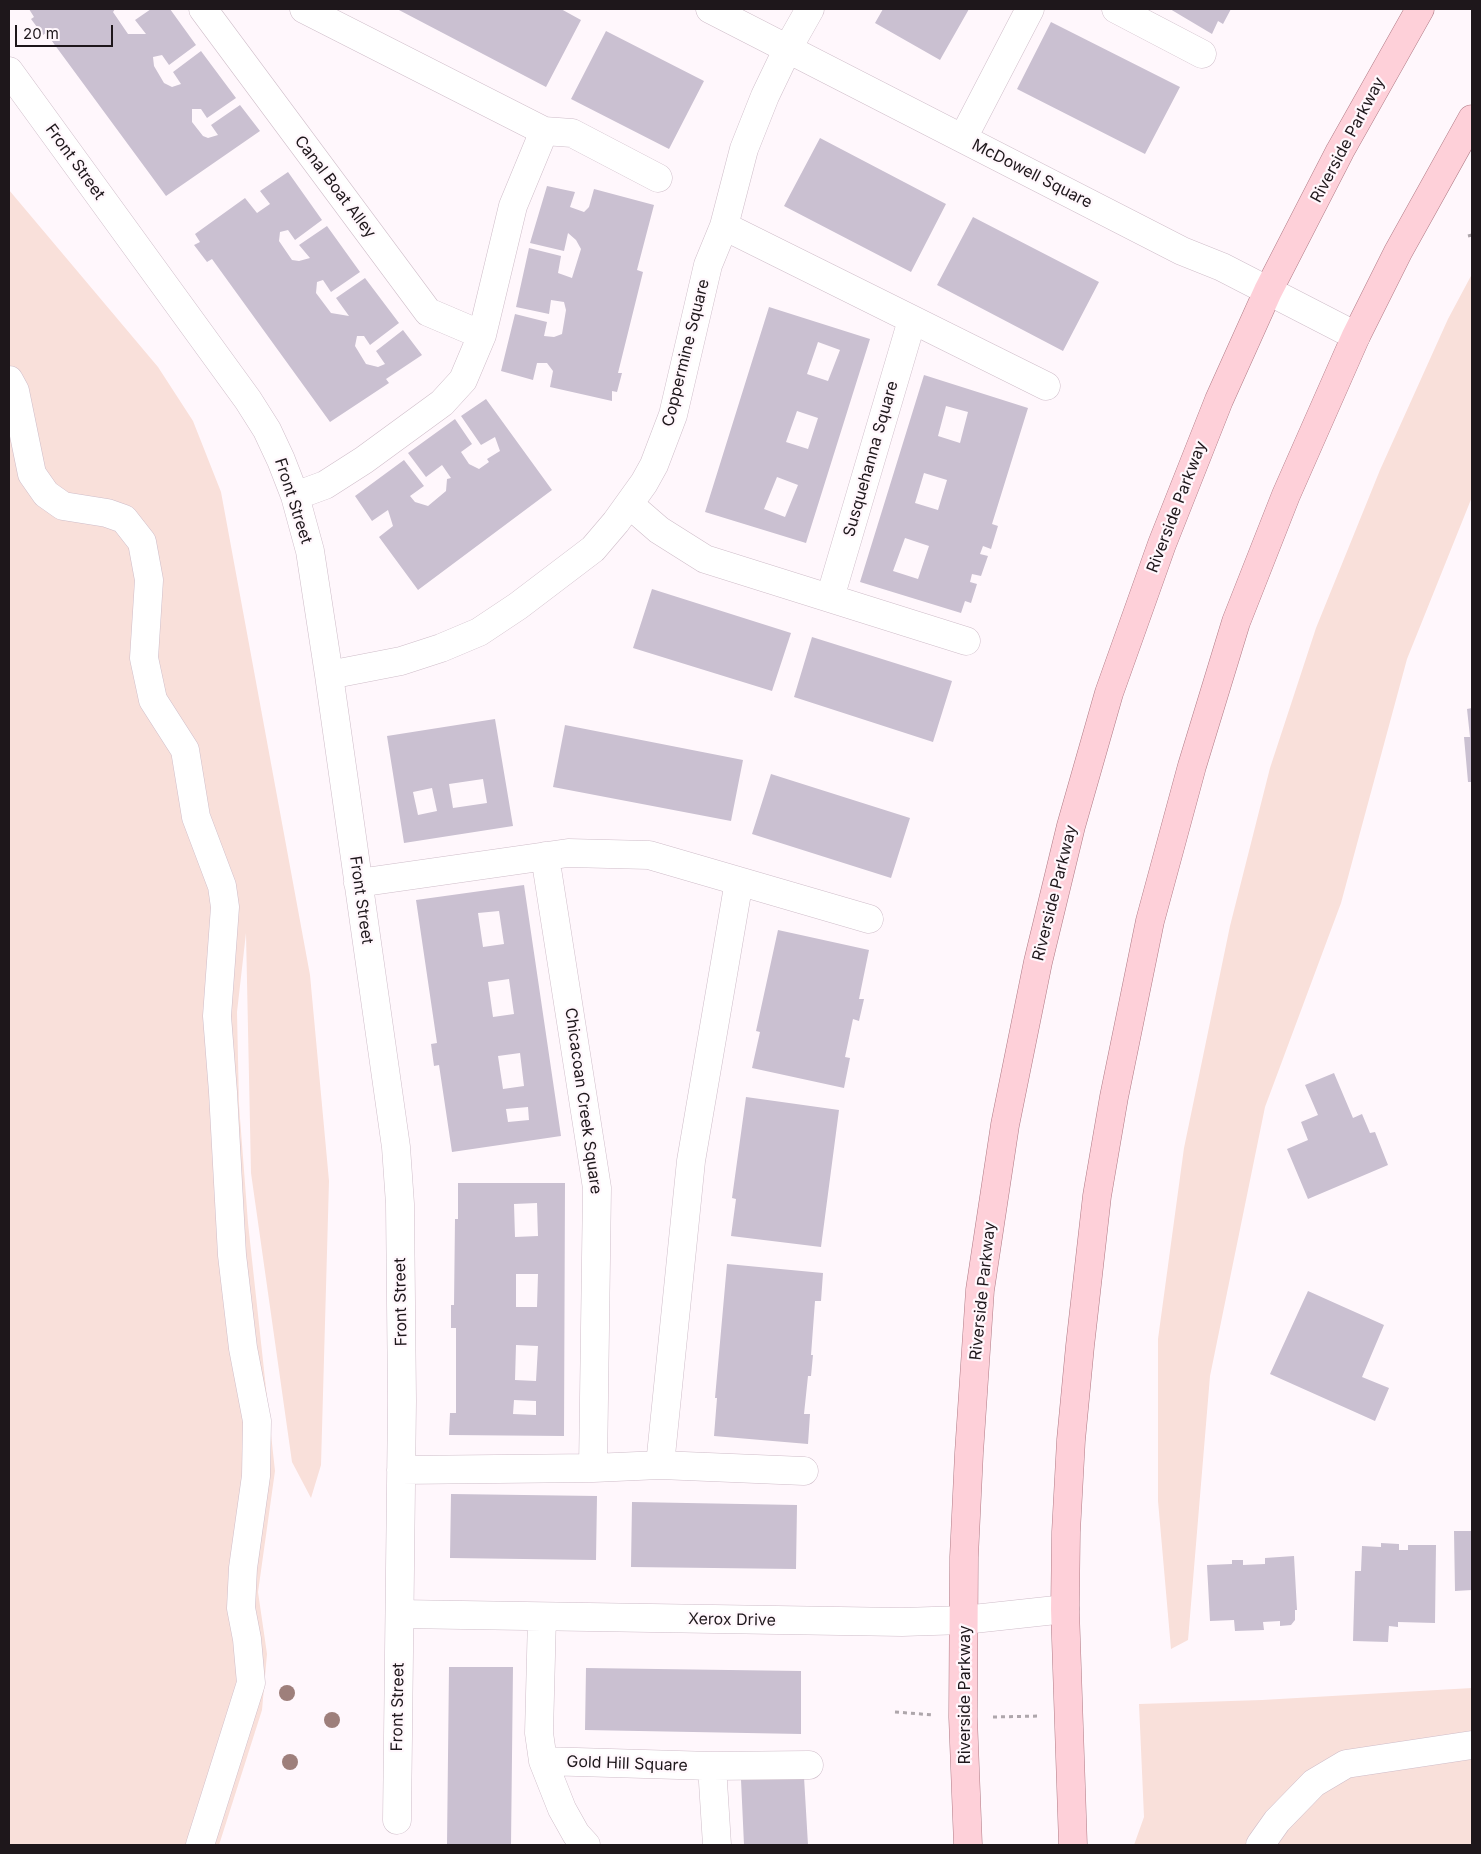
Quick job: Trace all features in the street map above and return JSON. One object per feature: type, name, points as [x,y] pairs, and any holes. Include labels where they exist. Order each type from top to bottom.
[{"type":"main road","name":"Riverside Parkway","points":[[968,1845],[963,1717],[964,1558],[980,1290],[1005,1124],[1038,962],[1071,826],[1109,693],[1166,535],[1219,400],[1268,291],[1340,151],[1420,9]]},
{"type":"main road","points":[[1073,1845],[1065,1609],[1066,1532],[1071,1440],[1097,1196],[1114,1097],[1150,921],[1192,766],[1236,622],[1286,495],[1356,336],[1398,252],[1472,119]]},
{"type":"street","points":[[304,9],[544,131],[572,133],[658,178]]},
{"type":"street","name":"McDowell Square","points":[[710,9],[1182,251],[1222,267],[1356,336]]},
{"type":"street","name":"Coppermine Square","points":[[329,674],[401,661],[441,648],[479,632],[518,606],[593,549],[629,504],[654,465],[673,415],[708,265],[724,226],[744,149],[788,48],[810,9]]},
{"type":"street","points":[[963,138],[1030,9]]},
{"type":"street","points":[[1116,9],[1202,54]]},
{"type":"street","name":"Canal Boat Alley","points":[[210,11],[428,312],[482,335]]},
{"type":"street","name":"Front Street","points":[[9,71],[248,400],[267,430],[295,496],[310,551],[396,1147],[400,1204],[401,1470],[397,1820]]},
{"type":"street","points":[[295,496],[325,485],[364,460],[442,403],[463,380],[482,335],[513,206],[544,131]]},
{"type":"street","points":[[724,226],[1046,386]]},
{"type":"street","name":"Susquehanna Square","points":[[830,598],[912,320]]},
{"type":"street","points":[[9,380],[15,390],[32,474],[46,494],[64,506],[107,513],[124,519],[142,542],[149,580],[144,658],[153,700],[185,750],[196,817],[222,886],[225,907],[217,1016],[232,1255],[243,1348],[257,1421],[256,1476],[243,1568],[241,1608],[247,1638],[251,1683],[200,1845]]},
{"type":"street","points":[[629,504],[659,530],[705,559],[966,641]]},
{"type":"street","points":[[358,883],[545,856],[568,854],[649,855],[869,919]]},
{"type":"street","name":"Chicacoan Creek Square","points":[[545,856],[598,1188],[593,1468]]},
{"type":"street","points":[[660,1466],[691,1162],[739,881]]},
{"type":"street","points":[[401,1470],[660,1466],[804,1471]]},
{"type":"street","name":"Xerox Drive","points":[[400,1614],[902,1622],[964,1620],[1065,1609]]},
{"type":"street","name":"Gold Hill Square","points":[[542,1617],[539,1733],[543,1761],[562,1809],[576,1834],[586,1845]]},
{"type":"street","points":[[1260,1845],[1278,1822],[1314,1783],[1346,1764],[1472,1745]]},
{"type":"street","name":"Gold Hill Square","points":[[543,1761],[712,1766],[809,1765]]},
{"type":"street","name":"Gold Hill Square","points":[[712,1766],[717,1845]]},
{"type":"shaded area","points":[[9,190],[158,367],[193,421],[221,492],[310,975],[329,1181],[321,1465],[311,1498],[292,1462],[251,1173],[246,933],[237,1012],[239,1105],[248,1223],[275,1471],[258,1592],[267,1654],[262,1710],[219,1845],[9,1845]]},
{"type":"shaded area","points":[[1472,274],[1472,497],[1407,659],[1341,903],[1265,1107],[1210,1376],[1188,1640],[1171,1649],[1158,1501],[1158,1339],[1184,1148],[1230,926],[1270,768],[1316,628],[1380,470],[1448,319]]},
{"type":"shaded area","points":[[1472,1688],[1472,1845],[1134,1845],[1144,1817],[1139,1704],[1262,1700]]},
{"type":"building","points":[[29,9],[115,9],[113,12],[128,34],[146,34],[135,20],[151,9],[170,9],[196,45],[169,65],[162,55],[153,57],[154,66],[164,83],[172,87],[181,84],[173,72],[201,51],[236,98],[207,118],[201,109],[192,109],[192,122],[203,136],[208,138],[218,135],[211,125],[240,105],[260,131],[166,196],[46,33],[43,35],[31,19],[34,17]]},
{"type":"building","points":[[397,9],[561,9],[581,20],[546,87]]},
{"type":"building","points":[[883,9],[969,9],[940,60],[875,23]]},
{"type":"building","points":[[1170,9],[1231,9],[1223,24],[1218,21],[1212,34]]},
{"type":"building","points":[[1051,22],[1180,87],[1145,154],[1017,89]]},
{"type":"building","points":[[606,31],[704,81],[669,149],[571,99]]},
{"type":"building","points":[[820,138],[946,204],[911,272],[784,206]]},
{"type":"building","points":[[288,172],[322,220],[295,240],[288,230],[280,232],[279,241],[292,260],[299,261],[310,258],[299,245],[327,226],[360,272],[331,292],[323,280],[317,282],[316,293],[331,313],[349,316],[336,298],[365,278],[399,323],[370,345],[364,336],[357,336],[355,346],[366,364],[378,367],[385,364],[376,351],[403,330],[422,355],[386,379],[389,383],[330,422],[212,259],[207,262],[194,245],[200,242],[195,234],[245,198],[257,213],[270,204],[260,191]]},
{"type":"building","points":[[547,186],[575,192],[570,207],[584,212],[589,207],[594,189],[654,205],[637,270],[643,272],[618,373],[622,373],[617,392],[612,391],[612,401],[550,387],[553,371],[547,363],[537,363],[533,380],[501,371],[515,314],[547,322],[544,336],[554,337],[562,334],[566,310],[564,302],[551,300],[549,314],[516,307],[529,248],[561,256],[558,273],[572,278],[581,249],[576,240],[568,233],[564,251],[530,243]]},
{"type":"building","points":[[973,217],[1099,282],[1063,351],[937,285]]},
{"type":"building","points":[[769,307],[870,339],[806,543],[705,512]],"holes":[[[818,342],[840,350],[828,381],[807,374]],[[797,411],[818,418],[808,449],[786,442]],[[777,477],[798,485],[785,517],[764,509]]]},
{"type":"building","points":[[924,375],[1028,408],[992,524],[998,526],[991,549],[983,546],[980,554],[988,556],[981,576],[972,574],[970,582],[977,584],[971,603],[965,601],[961,613],[860,582]],"holes":[[[946,406],[968,412],[960,443],[938,436]],[[924,473],[947,480],[938,510],[915,503]],[[905,538],[929,546],[918,579],[893,571]]]},
{"type":"building","points":[[486,399],[552,490],[418,590],[379,537],[393,526],[388,510],[372,521],[355,496],[404,460],[424,486],[410,496],[415,502],[428,506],[446,491],[447,479],[451,478],[442,465],[426,477],[408,453],[455,419],[472,444],[461,452],[469,464],[479,469],[489,462],[487,459],[500,451],[495,437],[481,445],[461,416]]},
{"type":"building","points":[[652,589],[791,633],[772,691],[633,648]]},
{"type":"building","points":[[812,637],[952,681],[933,742],[794,697]]},
{"type":"building","points":[[1472,708],[1472,782],[1468,782],[1464,737],[1470,737],[1467,709]]},
{"type":"building","points":[[495,719],[513,826],[404,843],[387,736]],"holes":[[[483,779],[487,803],[453,808],[449,784]],[[432,788],[437,811],[418,815],[413,792]]]},
{"type":"building","points":[[565,725],[743,760],[731,821],[553,787]]},
{"type":"building","points":[[771,774],[910,818],[891,878],[752,834]]},
{"type":"building","points":[[524,885],[561,1136],[452,1152],[439,1065],[434,1066],[431,1044],[437,1043],[416,900]],"holes":[[[499,911],[504,944],[483,947],[478,913]],[[509,979],[514,1014],[493,1017],[488,982]],[[520,1053],[524,1086],[503,1089],[498,1056]],[[528,1107],[529,1120],[508,1122],[506,1109]]]},
{"type":"building","points":[[778,930],[869,950],[859,999],[864,999],[859,1021],[853,1019],[845,1057],[850,1058],[844,1088],[752,1068],[760,1032],[756,1031]]},
{"type":"building","points":[[1334,1073],[1353,1118],[1362,1114],[1370,1133],[1375,1132],[1388,1165],[1308,1199],[1287,1149],[1308,1140],[1301,1122],[1318,1115],[1305,1085]]},
{"type":"building","points":[[746,1097],[839,1110],[821,1247],[731,1236],[736,1199],[732,1198]]},
{"type":"building","points":[[458,1183],[565,1183],[564,1436],[449,1435],[450,1413],[456,1413],[456,1328],[451,1328],[451,1305],[454,1305],[455,1219],[458,1219]],"holes":[[[537,1203],[538,1236],[515,1237],[514,1204]],[[516,1274],[538,1274],[537,1307],[516,1307]],[[516,1345],[538,1346],[536,1381],[515,1380]],[[514,1400],[536,1401],[536,1415],[513,1414]]]},
{"type":"building","points":[[727,1264],[823,1273],[821,1301],[815,1301],[811,1376],[808,1376],[804,1414],[810,1414],[808,1444],[714,1436],[717,1398],[715,1398]]},
{"type":"building","points":[[1308,1291],[1384,1325],[1362,1377],[1389,1388],[1375,1421],[1270,1374]]},
{"type":"building","points":[[451,1494],[597,1496],[596,1560],[450,1558]]},
{"type":"building","points":[[632,1502],[797,1505],[796,1569],[631,1567]]},
{"type":"building","points":[[1454,1531],[1472,1531],[1472,1590],[1455,1591]]},
{"type":"building","points":[[1381,1543],[1399,1544],[1399,1550],[1408,1550],[1408,1545],[1436,1545],[1435,1623],[1398,1622],[1398,1627],[1389,1626],[1388,1642],[1353,1641],[1355,1571],[1361,1571],[1362,1546],[1381,1547]]},
{"type":"building","points":[[1294,1556],[1297,1610],[1295,1610],[1295,1620],[1291,1625],[1280,1626],[1280,1621],[1263,1622],[1264,1630],[1235,1631],[1234,1620],[1210,1621],[1207,1565],[1232,1564],[1232,1560],[1243,1560],[1243,1565],[1265,1564],[1265,1558]]},
{"type":"building","points":[[449,1667],[513,1667],[511,1845],[447,1845]]},
{"type":"building","points":[[586,1668],[801,1671],[801,1734],[585,1730]]},
{"type":"building","points":[[804,1777],[808,1845],[744,1845],[741,1780]]}]
